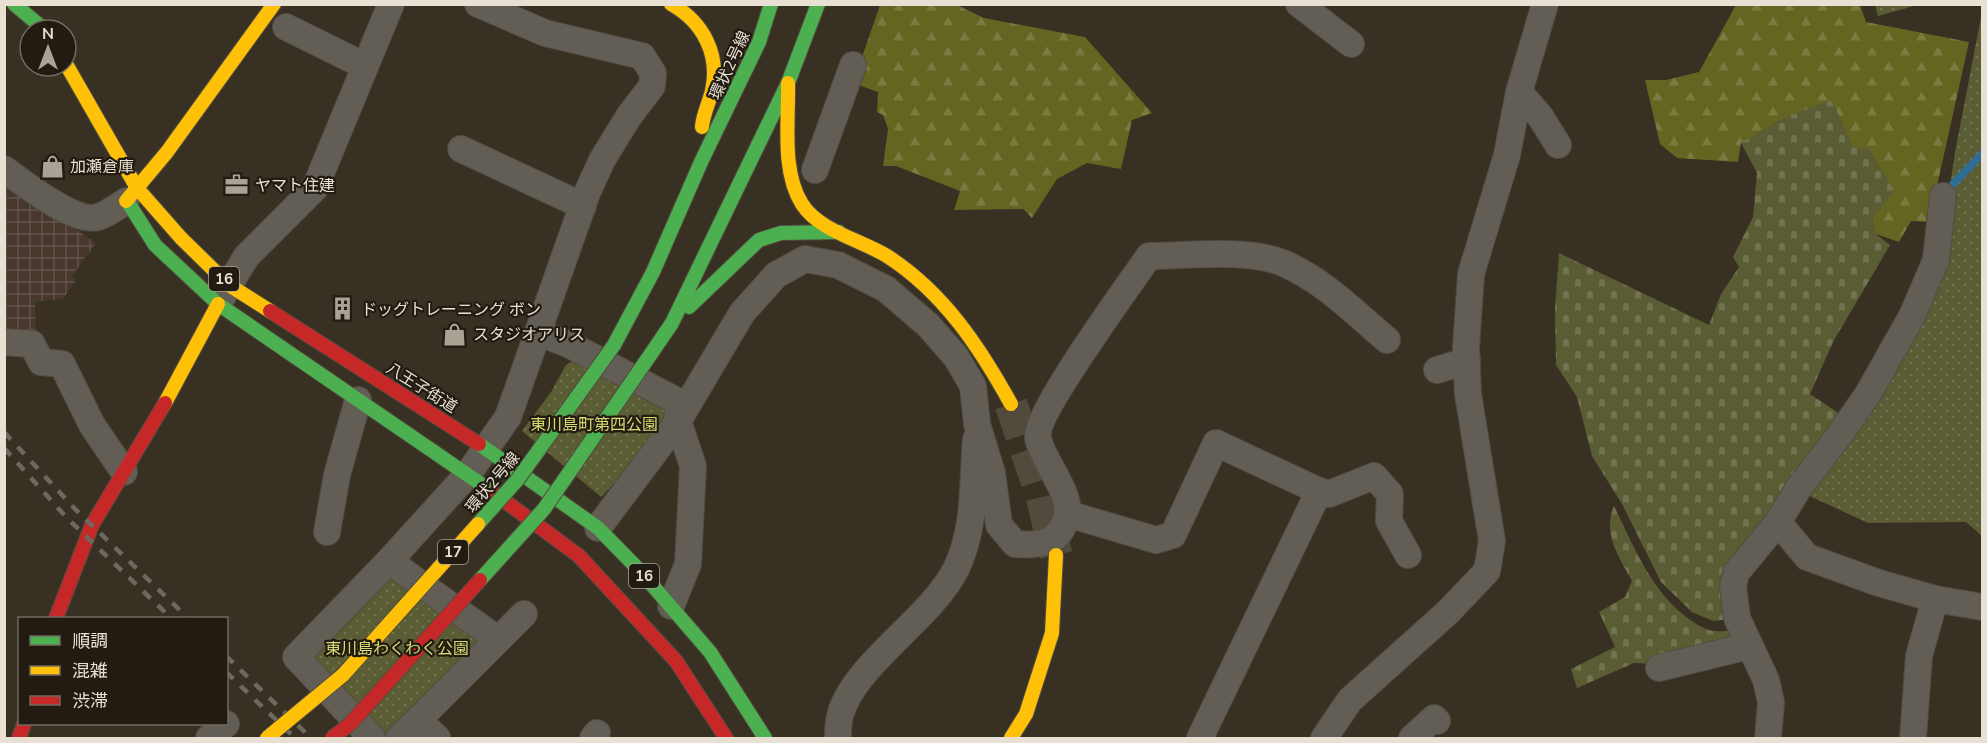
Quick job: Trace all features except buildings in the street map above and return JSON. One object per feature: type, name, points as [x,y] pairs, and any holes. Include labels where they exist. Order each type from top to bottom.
[{"type":"main road","points":[[13,4],[30,18]]},
{"type":"main road","points":[[13,4],[20,18]]},
{"type":"main road","points":[[128,193],[167,152],[274,4]]},
{"type":"main road","name":"環状2号線","points":[[267,738],[343,675],[518,479],[614,345],[653,272],[701,162],[759,42],[771,4]]},
{"type":"main road","name":"17","points":[[332,738],[350,724],[544,509],[672,323],[788,83],[818,4]]},
{"type":"main road","points":[[677,7],[702,30],[713,49],[715,72],[703,114],[701,162]]},
{"type":"main road","points":[[677,7],[702,7]]},
{"type":"main road","name":"八王子街道","points":[[73,78],[155,245],[224,294],[358,400],[468,474],[579,556],[676,661],[726,738]]},
{"type":"main road","points":[[788,83],[792,175],[803,206],[839,232],[887,256],[942,300],[981,350],[1011,404]]},
{"type":"main road","name":"八王子街道","points":[[128,193],[181,238],[224,294],[488,448],[598,528],[671,606],[710,652],[765,738]]},
{"type":"main road","points":[[672,323],[759,240],[781,233],[839,232]]},
{"type":"main road","points":[[56,617],[87,537],[185,369],[224,294]]},
{"type":"main road","points":[[1011,738],[1026,714],[1052,633],[1056,555]]},
{"type":"street","points":[[224,294],[246,257],[315,188],[391,4]]},
{"type":"street","points":[[372,738],[296,657],[389,561],[468,474],[508,417],[583,206],[602,160],[629,116],[652,86],[652,73],[642,56],[545,33],[478,4]]},
{"type":"street","points":[[1299,4],[1351,44]]},
{"type":"street","points":[[1324,738],[1350,700],[1448,612],[1488,571],[1492,541],[1468,393],[1471,274],[1507,155],[1519,92],[1545,4]]},
{"type":"street","points":[[286,27],[365,66]]},
{"type":"street","points":[[815,170],[853,65]]},
{"type":"street","points":[[1519,92],[1540,117],[1558,145]]},
{"type":"street","points":[[461,149],[583,206]]},
{"type":"street","points":[[4,169],[63,209],[83,215],[97,217],[128,193]]},
{"type":"street","points":[[1768,738],[1771,702],[1766,680],[1741,632],[1734,602],[1736,573],[1778,522],[1868,394],[1912,316],[1936,260],[1943,196]]},
{"type":"street","points":[[598,528],[678,421],[742,313],[776,275],[786,251]]},
{"type":"street","points":[[977,424],[992,473],[999,525],[1014,543],[1039,546],[1057,536],[1068,514],[1063,495],[1038,437],[1041,421],[1066,379],[1149,256],[1243,255],[1281,262],[1323,285],[1387,340]]},
{"type":"street","points":[[776,275],[805,259],[838,265],[886,290],[928,325],[956,357],[973,386],[977,424],[974,493],[969,534],[956,570],[937,598],[851,689],[840,715],[838,738]]},
{"type":"street","points":[[539,333],[568,344],[677,401],[678,421],[693,466],[688,564],[671,606]]},
{"type":"street","points":[[4,342],[32,344],[41,362],[62,364],[93,425],[124,472]]},
{"type":"street","points":[[1437,370],[1467,362]]},
{"type":"street","points":[[327,532],[337,476],[358,400]]},
{"type":"street","points":[[1068,514],[1156,540],[1173,535],[1216,443],[1329,494],[1374,476],[1390,494],[1389,521],[1408,555]]},
{"type":"street","points":[[1200,738],[1319,491]]},
{"type":"street","points":[[1778,522],[1807,557],[1879,584],[1935,599],[1983,607]]},
{"type":"street","points":[[389,561],[498,639]]},
{"type":"street","points":[[1912,738],[1919,656],[1935,599]]},
{"type":"street","points":[[399,738],[524,614]]},
{"type":"street","points":[[1659,668],[1741,632]]},
{"type":"street","points":[[1413,738],[1434,718],[1437,721]]},
{"type":"street","points":[[418,720],[437,738]]},
{"type":"shaded area","points":[[5,181],[96,243],[72,276],[76,280],[63,299],[35,302],[36,340],[5,338]]},
{"type":"green space","points":[[1875,4],[1917,5],[1878,16]]},
{"type":"green space","points":[[880,5],[957,5],[984,18],[1085,37],[1152,113],[1132,120],[1121,169],[1087,163],[1057,179],[1032,218],[1023,209],[954,210],[960,191],[896,166],[883,166],[888,129],[883,115],[877,112],[878,92],[853,83]]},
{"type":"green space","points":[[1736,5],[1860,5],[1866,22],[1969,42],[1929,222],[1911,221],[1899,242],[1876,234],[1854,149],[1831,100],[1741,143],[1738,162],[1677,158],[1660,144],[1645,80],[1666,80],[1699,72]]},
{"type":"green space","points":[[1982,12],[1982,536],[1966,522],[1868,523],[1801,492],[1939,261],[1955,152]]},
{"type":"green space","points":[[1831,100],[1854,148],[1869,148],[1894,191],[1872,219],[1876,234],[1890,245],[1833,342],[1810,394],[1843,416],[1732,563],[1731,619],[1713,621],[1692,612],[1661,582],[1622,504],[1592,456],[1577,397],[1556,365],[1555,310],[1559,253],[1709,325],[1721,294],[1739,267],[1733,257],[1753,217],[1757,173],[1741,143],[1779,120]]},
{"type":"green space","name":"東川島町第四公園","points":[[579,357],[673,407],[649,447],[601,497],[522,431],[551,392],[566,365]]},
{"type":"green space","points":[[1614,506],[1650,576],[1674,606],[1689,619],[1706,629],[1738,631],[1742,641],[1654,664],[1634,663],[1577,688],[1571,669],[1615,647],[1599,612],[1625,597],[1632,581],[1617,554],[1611,536],[1611,516]]},
{"type":"green space","name":"東川島わくわく公園","points":[[391,570],[487,642],[387,738],[381,738],[305,658]]},
{"type":"waterway","points":[[1953,184],[1982,154]]},
{"type":"tunnel","points":[[1011,404],[1042,496],[1056,555]]},
{"type":"railway","points":[[4,432],[75,509],[187,617]]},
{"type":"railway","points":[[4,448],[67,518],[170,617]]},
{"type":"railway","points":[[228,658],[311,738]]},
{"type":"railway","points":[[228,674],[295,738]]},
{"type":"traffic: fast","points":[[14,4],[31,18]]},
{"type":"traffic: fast","points":[[614,345],[653,272],[701,162],[759,42],[771,4]]},
{"type":"traffic: fast","points":[[644,364],[672,323],[788,83],[818,4]]},
{"type":"traffic: fast","points":[[129,204],[155,245],[218,304],[494,493]]},
{"type":"traffic: fast","points":[[689,307],[759,240],[781,233],[839,232]]},
{"type":"traffic: fast","points":[[478,524],[518,479],[614,345]]},
{"type":"traffic: fast","points":[[480,580],[544,509],[644,364]]},
{"type":"traffic: fast","points":[[479,444],[598,528],[640,571],[710,652],[765,738]]},
{"type":"traffic: slow","points":[[126,201],[167,152],[274,4]]},
{"type":"traffic: slow","points":[[671,4],[692,20],[706,40],[711,52],[714,77],[702,127]]},
{"type":"traffic: slow","points":[[74,78],[137,188],[181,238],[229,285],[270,311]]},
{"type":"traffic: slow","points":[[788,83],[789,161],[795,191],[802,204],[819,221],[887,256],[926,286],[972,341],[1011,404]]},
{"type":"traffic: slow","points":[[165,403],[218,304]]},
{"type":"traffic: slow","points":[[267,738],[343,675],[478,524]]},
{"type":"traffic: slow","points":[[1011,738],[1026,714],[1052,633],[1056,555]]},
{"type":"traffic: jam","points":[[270,311],[479,444]]},
{"type":"traffic: jam","points":[[56,617],[92,525],[165,403]]},
{"type":"traffic: jam","points":[[494,493],[579,556],[676,661],[726,738]]},
{"type":"traffic: jam","points":[[332,738],[350,724],[480,580]]},
{"type":"traffic: jam","points":[[19,738],[24,725]]},
{"type":"place","name":"加瀬倉庫","points":[[52,166]]},
{"type":"place","name":"ヤマト住建","points":[[237,185]]},
{"type":"place","name":"ドッグトレーニング ボン","points":[[343,309]]},
{"type":"place","name":"スタジオアリス","points":[[455,334]]}]
